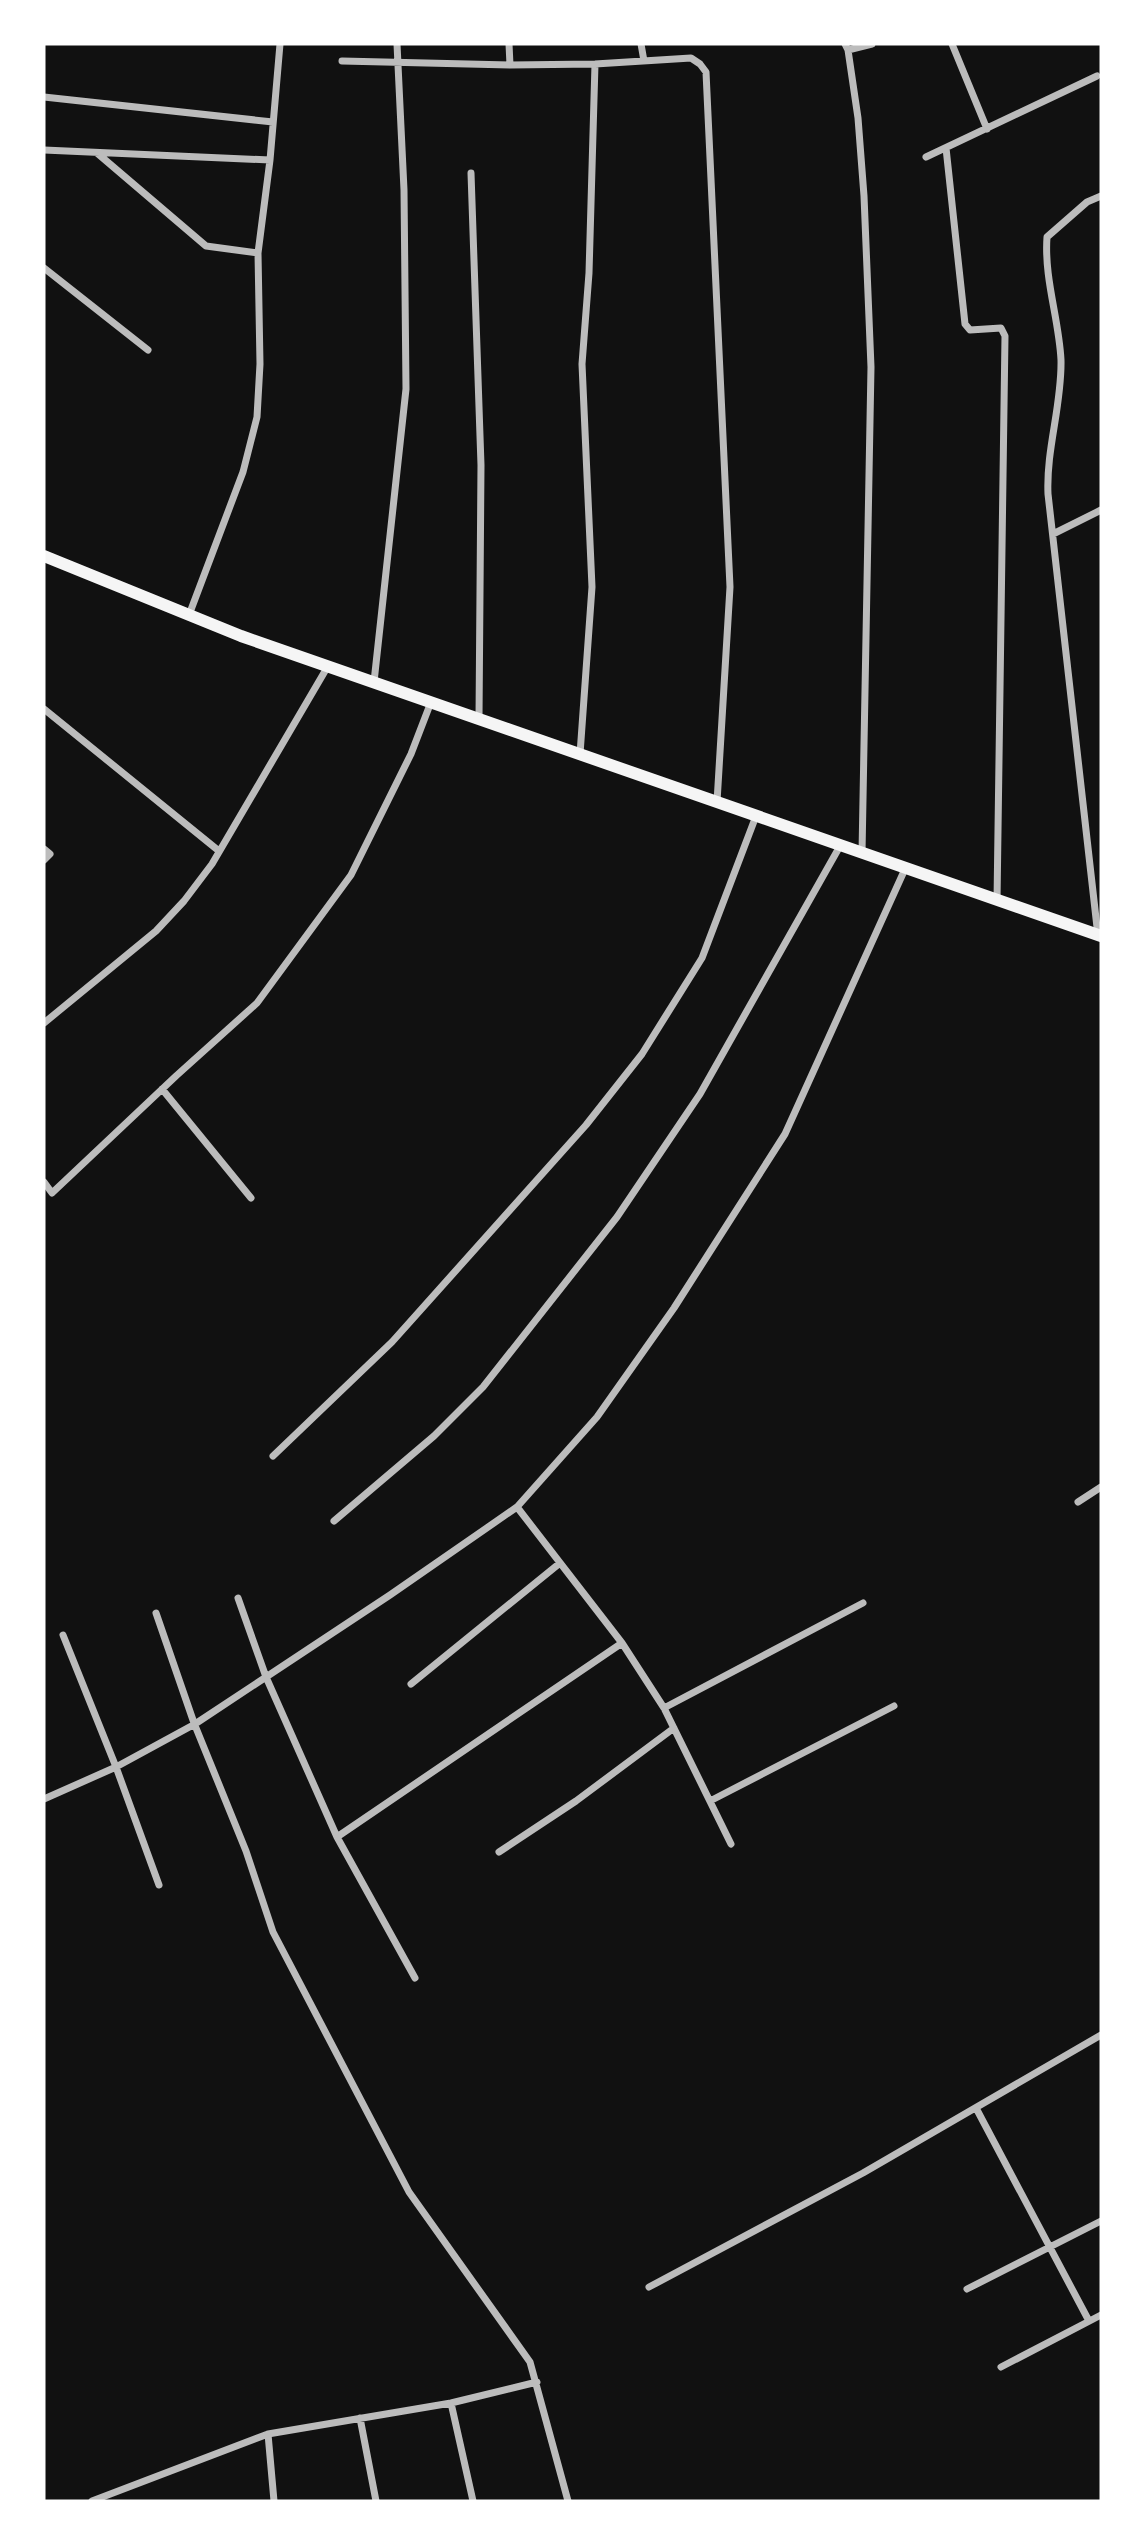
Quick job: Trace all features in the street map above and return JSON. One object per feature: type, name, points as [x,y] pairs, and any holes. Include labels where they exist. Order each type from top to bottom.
[{"type":"main road","points":[[44,556],[241,636],[1100,937]]},
{"type":"street","points":[[189,615],[243,472],[257,417],[260,364],[258,253],[271,160],[280,44]]},
{"type":"street","points":[[374,682],[406,389],[404,190],[397,44]]},
{"type":"street","points":[[509,44],[510,65]]},
{"type":"street","points":[[641,44],[644,61]]},
{"type":"street","points":[[862,854],[872,367],[858,118],[846,47],[872,44]]},
{"type":"street","points":[[952,44],[987,129]]},
{"type":"street","points":[[342,61],[510,65],[594,64],[691,58],[706,72],[730,587],[717,802]]},
{"type":"street","points":[[580,754],[592,587],[582,364],[589,273],[594,64]]},
{"type":"street","points":[[926,157],[1097,76]]},
{"type":"street","points":[[44,97],[273,122]]},
{"type":"street","points":[[946,148],[965,324],[971,330],[1001,328],[1005,336],[998,901]]},
{"type":"street","points":[[44,150],[271,160]]},
{"type":"street","points":[[97,152],[205,246],[258,253]]},
{"type":"street","points":[[471,173],[481,465],[479,719]]},
{"type":"street","points":[[1100,937],[1047,469],[1060,389],[1061,361],[1046,256],[1047,237],[1087,202],[1101,196]]},
{"type":"street","points":[[44,268],[148,350]]},
{"type":"street","points":[[1053,534],[1101,510]]},
{"type":"street","points":[[44,1023],[156,930],[184,901],[219,851],[329,666]]},
{"type":"street","points":[[44,1182],[52,1193],[257,1003],[351,875],[411,754],[431,702]]},
{"type":"street","points":[[44,709],[219,851]]},
{"type":"street","points":[[273,1456],[392,1342],[586,1125],[642,1054],[702,958],[756,816]]},
{"type":"street","points":[[334,1521],[433,1436],[483,1387],[617,1217],[700,1094],[841,846]]},
{"type":"street","points":[[44,849],[50,854],[44,860]]},
{"type":"street","points":[[44,1799],[116,1767],[195,1724],[516,1507],[597,1417],[674,1308],[785,1134],[905,869]]},
{"type":"street","points":[[162,1089],[251,1198]]},
{"type":"street","points":[[1079,1502],[1101,1487]]},
{"type":"street","points":[[516,1507],[622,1643],[664,1708],[731,1844]]},
{"type":"street","points":[[411,1684],[560,1563]]},
{"type":"street","points":[[238,1598],[266,1677],[337,1837],[415,1978]]},
{"type":"street","points":[[664,1708],[863,1603]]},
{"type":"street","points":[[156,1613],[195,1724],[246,1851],[273,1932],[409,2192],[530,2362],[568,2501]]},
{"type":"street","points":[[63,1635],[116,1767],[159,1885]]},
{"type":"street","points":[[337,1837],[622,1643]]},
{"type":"street","points":[[710,1801],[894,1706]]},
{"type":"street","points":[[499,1852],[576,1801],[674,1728]]},
{"type":"street","points":[[649,2287],[863,2173],[1101,2035]]},
{"type":"street","points":[[976,2108],[1089,2322]]},
{"type":"street","points":[[967,2289],[1101,2221]]},
{"type":"street","points":[[1001,2367],[1101,2315]]},
{"type":"street","points":[[92,2501],[268,2434],[452,2403],[537,2382]]},
{"type":"street","points":[[452,2403],[473,2501]]},
{"type":"street","points":[[360,2418],[376,2501]]},
{"type":"street","points":[[268,2434],[274,2501]]}]
